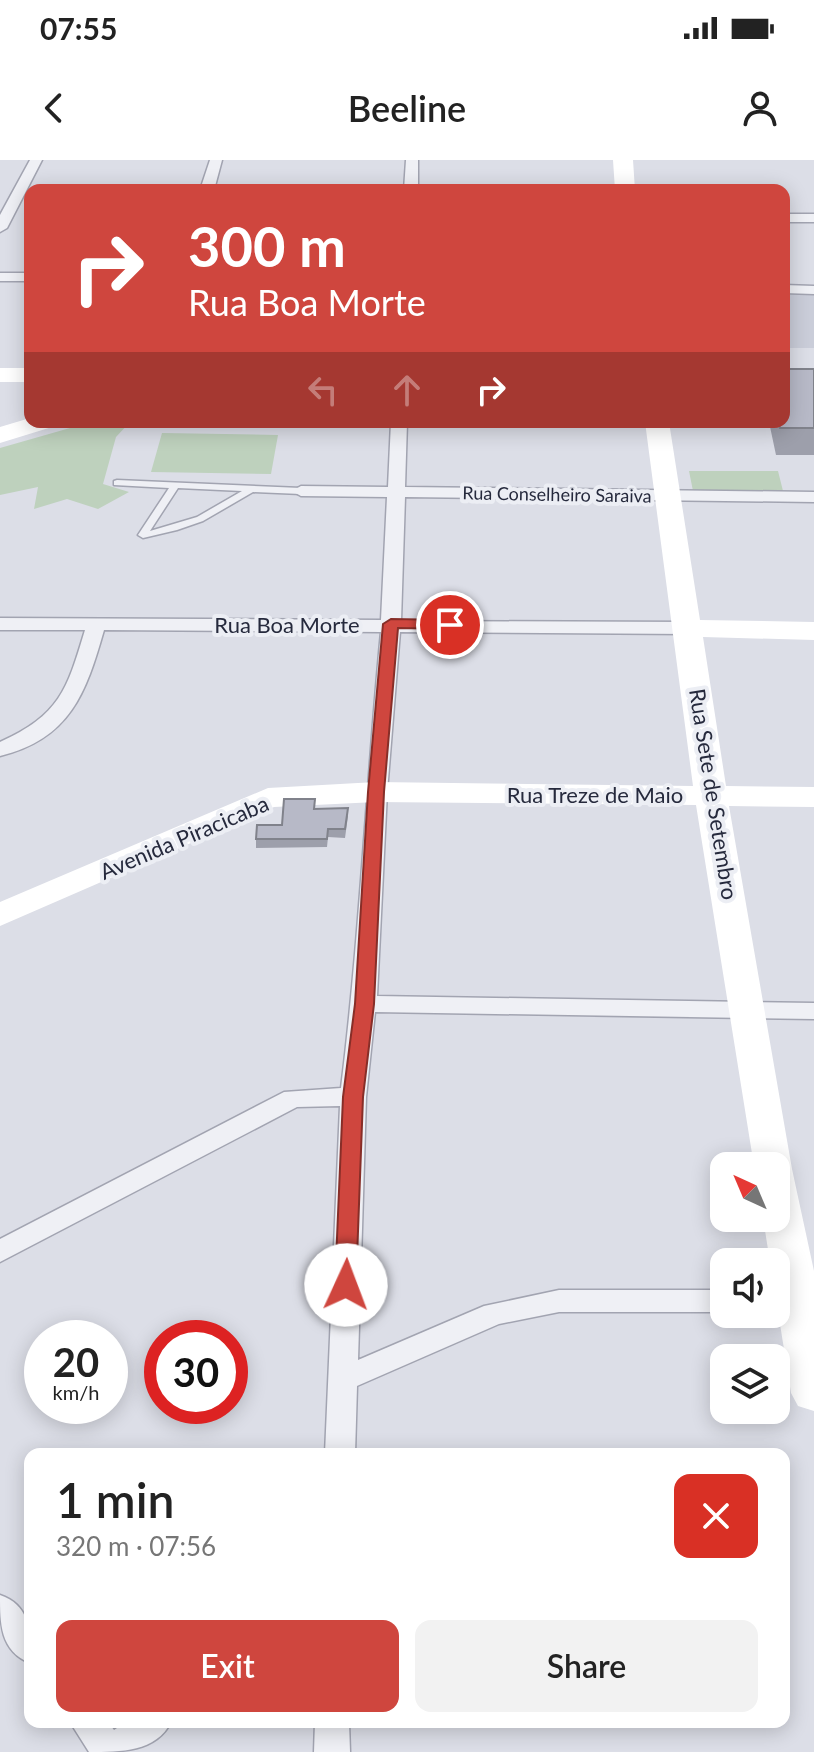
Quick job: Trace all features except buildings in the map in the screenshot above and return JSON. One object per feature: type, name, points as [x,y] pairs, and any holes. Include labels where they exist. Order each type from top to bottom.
[{"type":"main road","points":[[623,160],[625,184]]},
{"type":"main road","points":[[0,375],[24,375]]},
{"type":"main road","points":[[0,425],[24,418]]},
{"type":"main road","points":[[0,435],[24,428]]},
{"type":"main road","name":"Rua Sete de Setembro","points":[[658,428],[711,795],[751,1010],[772,1152]]},
{"type":"main road","name":"Rua Boa Morte","points":[[689,628],[814,631]]},
{"type":"main road","name":"Rua Treze de Maio","points":[[376,792],[814,797]]},
{"type":"main road","name":"Avenida Piracicaba","points":[[0,915],[268,798],[376,792]]},
{"type":"main road","points":[[785,1232],[814,1393]]},
{"type":"street","points":[[0,228],[4,210],[36,160]]},
{"type":"street","points":[[209,184],[216,160]]},
{"type":"street","points":[[411,184],[412,160]]},
{"type":"street","points":[[790,218],[814,218]]},
{"type":"street","points":[[0,277],[24,277]]},
{"type":"street","points":[[790,289],[814,290]]},
{"type":"street","points":[[340,1448],[353,1097],[364,1004],[376,792],[391,624],[399,428]]},
{"type":"street","name":"Rua Conselheiro Saraiva","points":[[301,491],[814,497]]},
{"type":"street","name":"Rua Boa Morte","points":[[0,624],[689,628]]},
{"type":"street","points":[[4,743],[57,720],[73,702],[96,625]]},
{"type":"street","points":[[364,1004],[814,1011]]},
{"type":"street","points":[[0,1252],[293,1098],[353,1097]]},
{"type":"street","points":[[342,1380],[494,1314],[559,1301],[710,1301]]},
{"type":"street","points":[[0,1609],[24,1640]]},
{"type":"street","points":[[92,1728],[110,1752],[145,1728]]},
{"type":"street","points":[[332,1728],[332,1752]]},
{"type":"lane","points":[[117,483],[301,491]]},
{"type":"lane","points":[[175,486],[143,535],[184,528],[206,519],[251,489]]},
{"type":"shaded area","points":[[790,293],[814,294],[814,348],[790,348]]},
{"type":"green space","points":[[70,428],[124,428],[116,437],[103,484],[129,492],[98,509],[67,499],[34,509],[38,487],[0,495],[0,448]]},
{"type":"green space","points":[[162,433],[278,435],[271,474],[151,472]]},
{"type":"green space","points":[[689,471],[778,471],[783,491],[693,491]]},
{"type":"route","points":[[346,1285],[353,1097],[364,1004],[376,792],[391,624],[450,625]]}]
